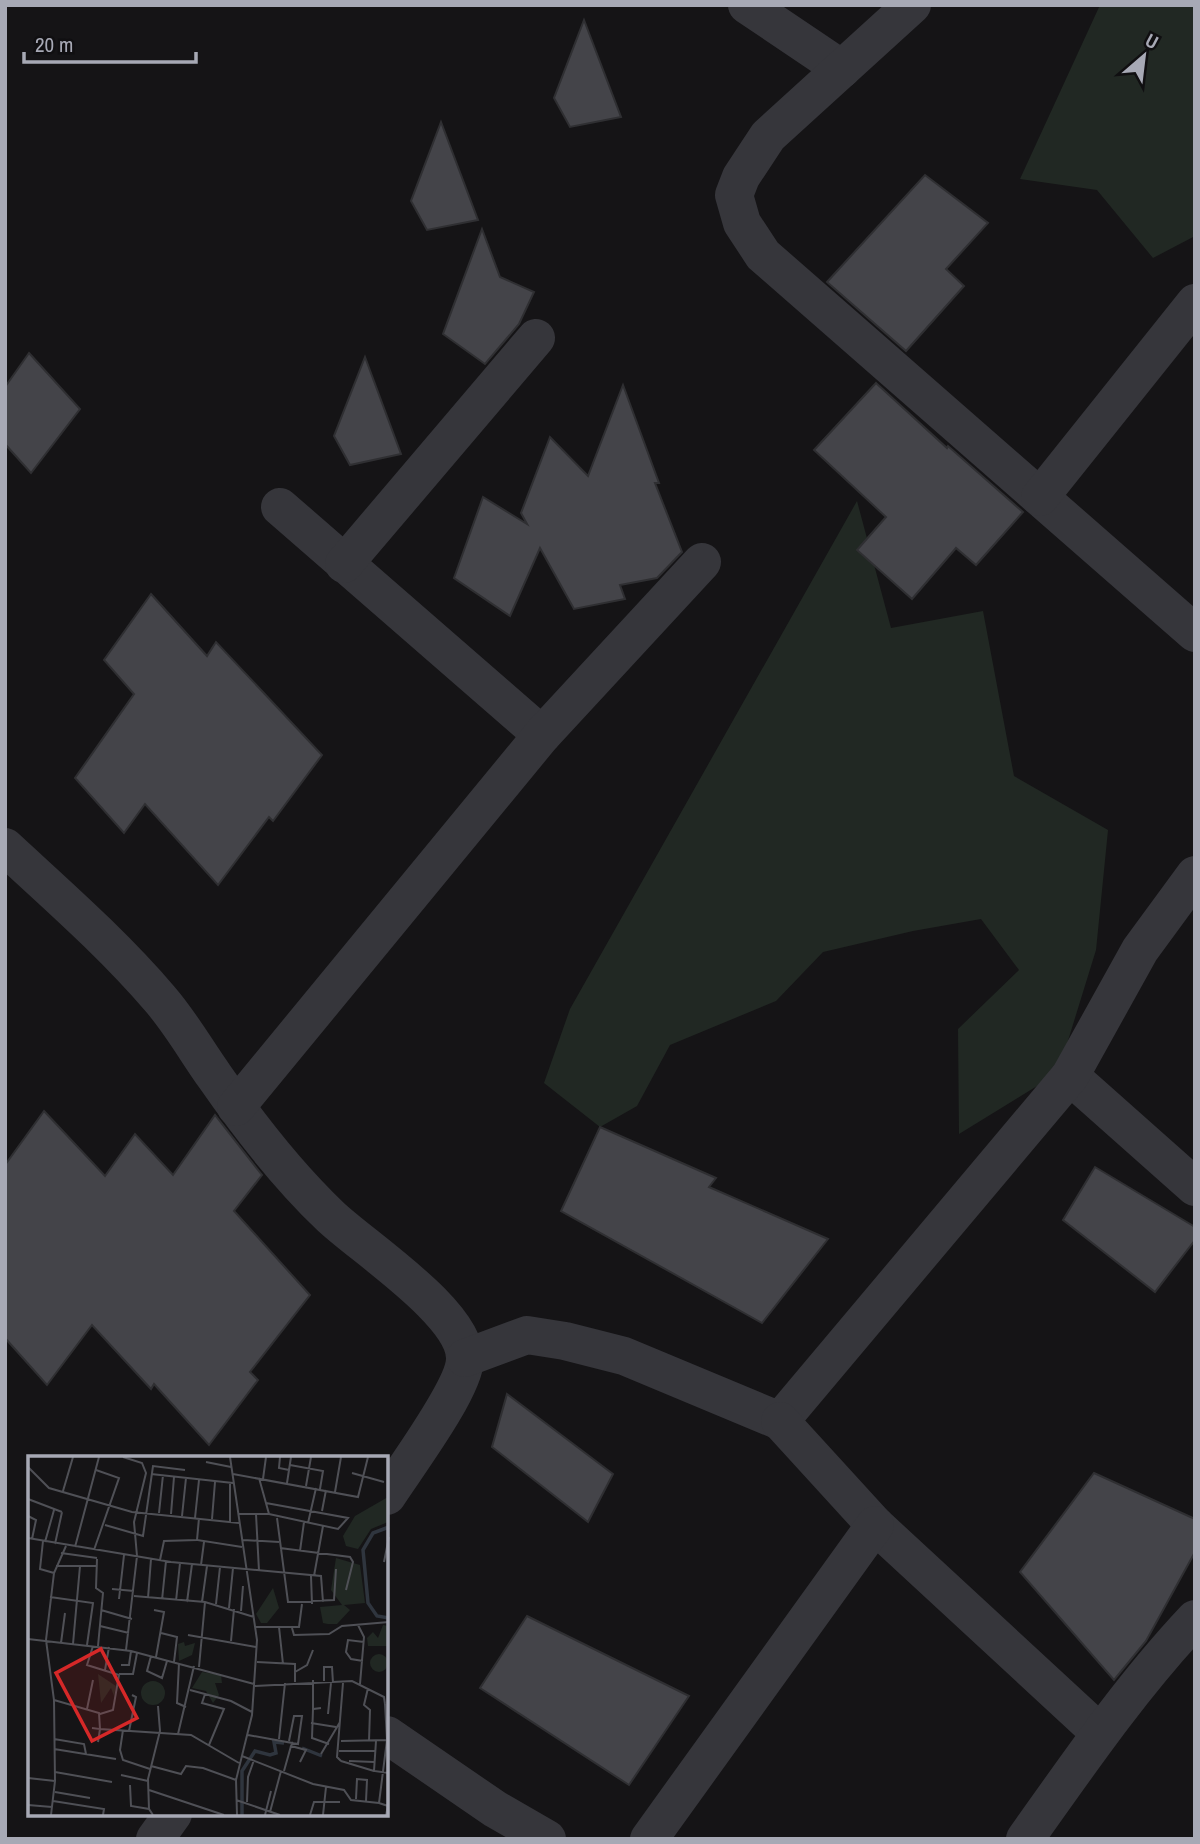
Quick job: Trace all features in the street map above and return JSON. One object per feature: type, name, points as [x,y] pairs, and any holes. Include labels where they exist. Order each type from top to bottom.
[{"type":"street","points":[[747,5],[842,69]]},
{"type":"street","points":[[912,5],[768,136],[741,177],[734,195],[742,223],[763,255],[1195,633]]},
{"type":"street","points":[[1040,497],[1195,303]]},
{"type":"street","points":[[344,564],[536,338]]},
{"type":"street","points":[[280,507],[542,735]]},
{"type":"street","points":[[236,1107],[542,735],[702,562]]},
{"type":"street","points":[[5,847],[85,920],[161,1000],[236,1107],[288,1173],[331,1218],[381,1256],[426,1297],[456,1331],[466,1358],[457,1387],[388,1494]]},
{"type":"street","points":[[780,1421],[1070,1076],[1140,950],[1195,875]]},
{"type":"street","points":[[1070,1076],[1195,1187]]},
{"type":"street","points":[[466,1358],[527,1335],[565,1341],[624,1356],[780,1421],[875,1525],[1100,1733]]},
{"type":"street","points":[[649,1839],[875,1525]]},
{"type":"street","points":[[1025,1839],[1155,1661],[1195,1619]]},
{"type":"street","points":[[388,1736],[495,1809],[547,1839]]},
{"type":"street","points":[[155,1839],[172,1816]]},
{"type":"shaded area","points":[[1100,5],[1195,5],[1195,236],[1153,258],[1097,190],[1020,179]]},
{"type":"shaded area","points":[[857,501],[891,628],[983,611],[1014,776],[1108,830],[1096,950],[1058,1073],[959,1134],[958,1029],[1019,970],[981,919],[913,931],[823,952],[776,1001],[670,1045],[637,1106],[600,1127],[544,1083],[570,1009]]},
{"type":"building","points":[[584,20],[621,117],[570,127],[554,98]]},
{"type":"building","points":[[441,122],[478,220],[427,230],[411,201]]},
{"type":"building","points":[[925,175],[988,223],[946,269],[964,286],[906,351],[827,282]]},
{"type":"building","points":[[482,229],[500,277],[534,292],[519,324],[485,364],[443,334]]},
{"type":"building","points":[[29,353],[80,409],[31,473],[5,444],[5,387]]},
{"type":"building","points":[[365,357],[401,454],[350,465],[334,436]]},
{"type":"building","points":[[876,383],[1023,512],[976,565],[956,548],[912,599],[857,550],[886,517],[814,450]]},
{"type":"building","points":[[623,385],[659,483],[655,483],[682,552],[657,578],[620,585],[625,599],[574,609],[540,548],[510,616],[454,578],[483,497],[527,524],[521,513],[550,437],[588,476]]},
{"type":"building","points":[[151,594],[207,656],[216,642],[322,755],[273,821],[269,817],[218,885],[145,804],[124,833],[75,778],[134,694],[104,660]]},
{"type":"building","points":[[44,1111],[105,1176],[135,1134],[173,1175],[215,1115],[262,1175],[234,1211],[310,1295],[250,1372],[258,1380],[209,1445],[154,1384],[151,1389],[92,1325],[47,1385],[5,1338],[5,1165]]},
{"type":"building","points":[[600,1127],[716,1178],[709,1187],[828,1239],[762,1323],[561,1211]]},
{"type":"building","points":[[1095,1167],[1195,1227],[1195,1240],[1155,1292],[1063,1220]]},
{"type":"building","points":[[507,1394],[613,1474],[588,1522],[492,1447]]},
{"type":"building","points":[[1094,1473],[1195,1519],[1195,1552],[1146,1641],[1114,1680],[1020,1572]]},
{"type":"building","points":[[527,1616],[689,1696],[629,1785],[480,1688]]}]
